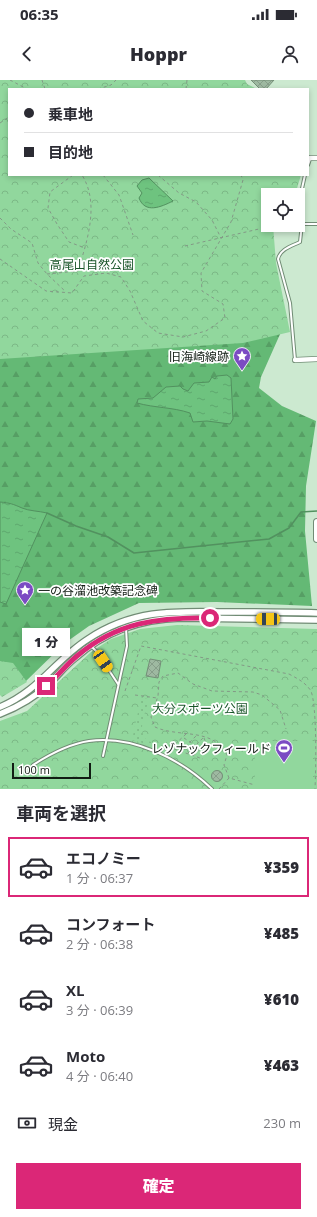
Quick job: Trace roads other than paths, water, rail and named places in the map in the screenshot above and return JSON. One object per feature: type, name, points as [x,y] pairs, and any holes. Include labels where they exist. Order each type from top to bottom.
[{"type":"main road","points":[[317,522],[317,539]]},
{"type":"street","points":[[310,158],[317,158]]},
{"type":"street","points":[[295,360],[317,359]]},
{"type":"street","points":[[0,707],[32,689],[87,639],[106,628],[129,618],[152,613],[177,611],[317,612]]},
{"type":"street","points":[[0,714],[21,704],[43,689],[72,660],[90,645],[108,634],[149,621],[176,618],[317,620]]},
{"type":"lane","points":[[302,188],[306,176]]},
{"type":"lane","points":[[305,224],[317,224]]},
{"type":"lane","points":[[295,360],[290,303],[278,259],[279,254],[300,242],[301,232]]},
{"type":"lane","points":[[103,756],[127,646],[126,628]]},
{"type":"lane","points":[[90,645],[97,652],[118,684]]},
{"type":"lane","points":[[33,765],[68,747],[88,742],[106,741],[126,743],[159,754],[185,767],[212,789]]},
{"type":"water","points":[[149,178],[173,201],[154,208],[145,206],[139,198],[142,193],[137,186],[142,180]]},
{"type":"water","points":[[227,375],[231,378],[233,419],[230,424],[207,421],[193,422],[190,413],[137,403],[138,399],[153,398],[166,387],[180,386],[188,391],[194,383],[209,382],[212,377],[215,379],[217,376]]},
{"type":"water","points":[[0,502],[28,510],[47,513],[6,604],[0,602]]},
{"type":"waterway","points":[[47,513],[76,526],[108,537],[134,553],[269,539],[289,528],[301,512],[317,511]]},
{"type":"place","name":"旧海崎線跡","points":[[242,371]]},
{"type":"place","name":"一の谷溜池改築記念碑","points":[[25,605]]},
{"type":"place","name":"レゾナックフィールド","points":[[284,763]]},
{"type":"park label","name":"高尾山自然公園","points":[[92,264]]},
{"type":"park label","name":"大分スポーツ公園","points":[[200,708]]}]
